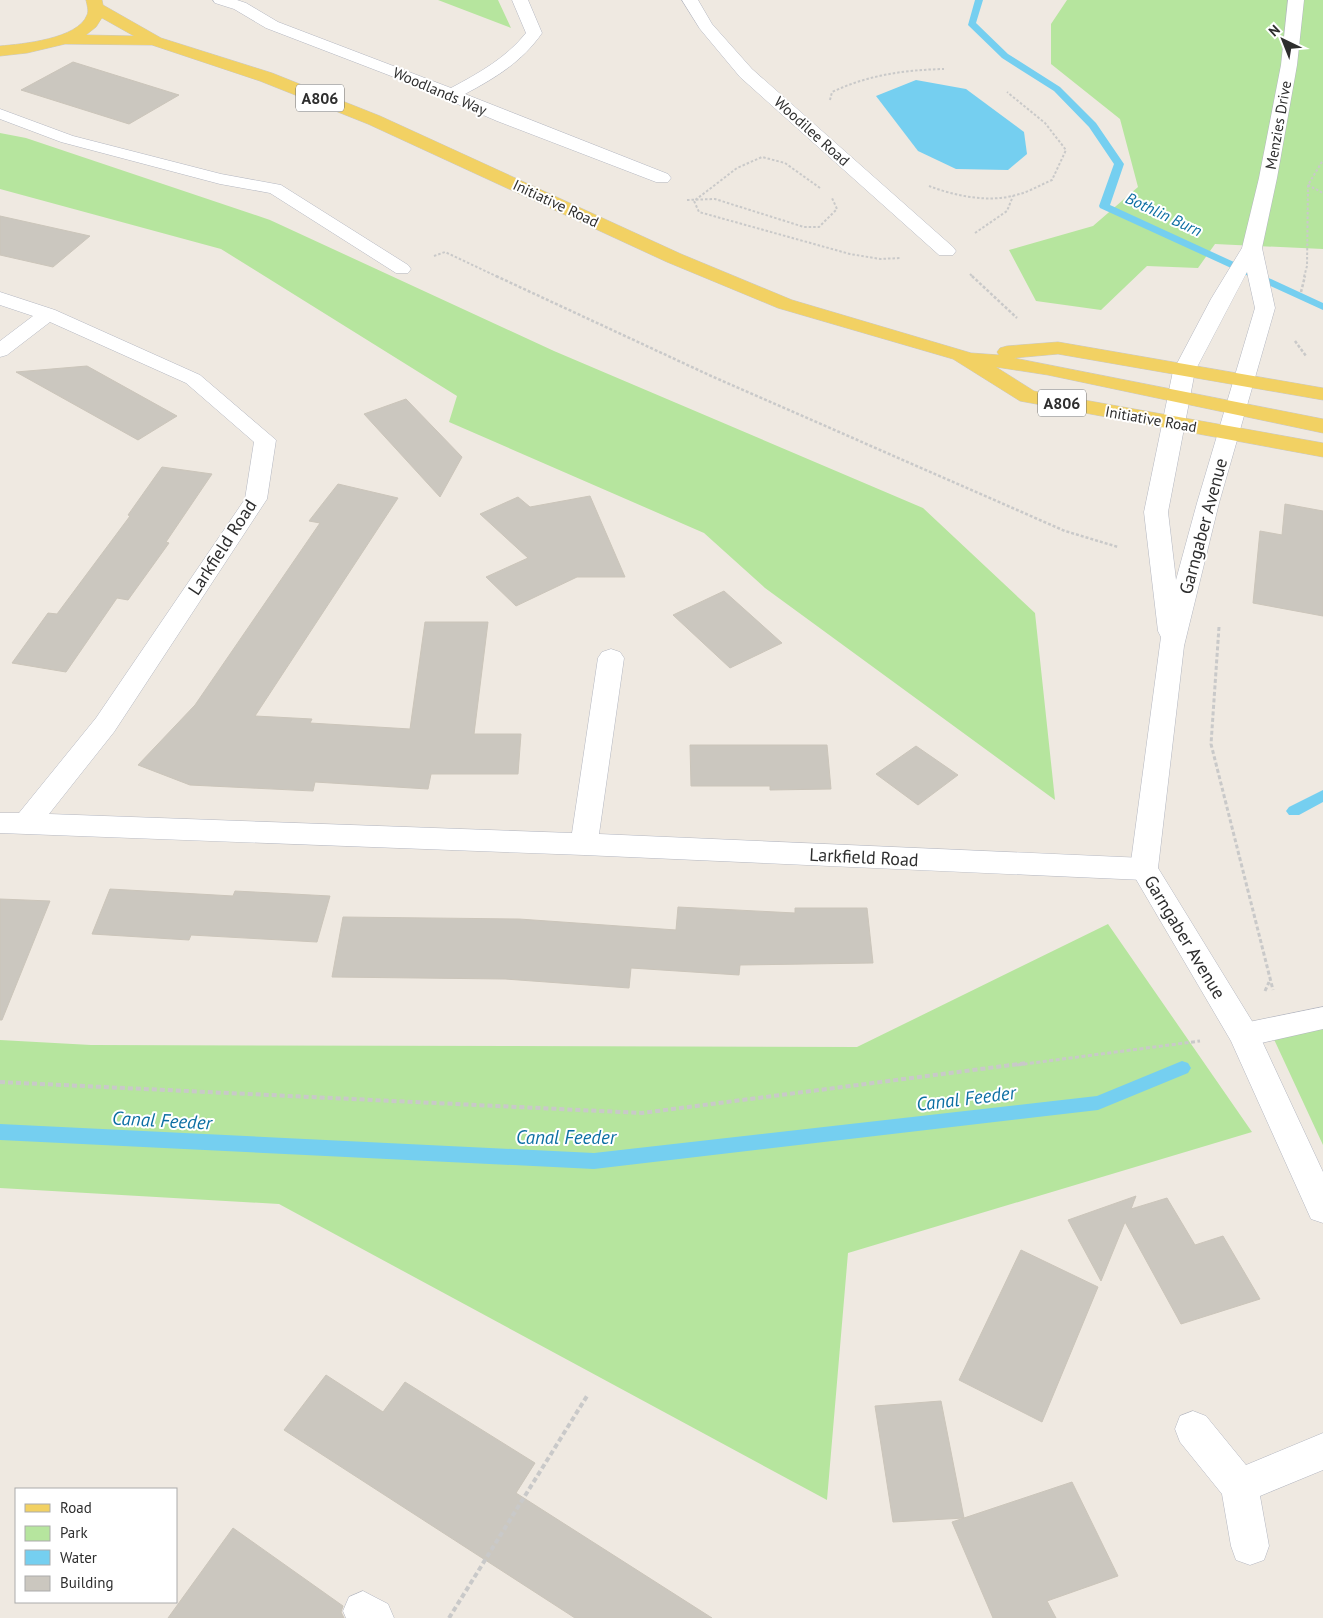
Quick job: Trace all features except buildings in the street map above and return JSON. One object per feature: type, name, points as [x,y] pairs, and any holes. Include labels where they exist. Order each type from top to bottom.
[{"type":"main road","points":[[0,51],[42,46],[63,39],[88,26],[95,18],[96,5]]},
{"type":"main road","name":"A806","points":[[96,5],[155,41]]},
{"type":"main road","name":"A806","points":[[63,39],[155,41]]},
{"type":"main road","name":"Initiative Road","points":[[155,41],[266,77],[374,120],[674,258],[785,304],[960,356],[1028,396],[1323,450]]},
{"type":"main road","name":"Initiative Road","points":[[960,356],[1058,348],[1323,394]]},
{"type":"main road","name":"A806","points":[[960,356],[1048,370],[1323,426]]},
{"type":"street","name":"Woodlands Way","points":[[221,0],[240,6],[272,25],[405,75],[662,178]]},
{"type":"street","points":[[451,95],[504,65],[523,50],[534,33],[520,0]]},
{"type":"street","name":"Woodilee Road","points":[[690,0],[706,26],[746,73],[946,251]]},
{"type":"street","name":"Menzies Drive","points":[[1179,396],[1184,371],[1220,299],[1253,245],[1289,65],[1296,0]]},
{"type":"street","name":"Menzies Drive","points":[[1236,407],[1265,308],[1253,245]]},
{"type":"street","name":"Larkfield Road","points":[[0,298],[48,314],[194,379],[264,440],[256,499],[105,725],[13,824]]},
{"type":"street","points":[[0,351],[48,314]]},
{"type":"street","name":"Garngaber Avenue","points":[[1171,646],[1156,512],[1179,396]]},
{"type":"street","name":"Garngaber Avenue","points":[[1236,407],[1208,503],[1171,646],[1144,869],[1244,1035],[1323,1208]]},
{"type":"street","points":[[584,844],[611,658]]},
{"type":"street","name":"Larkfield Road","points":[[13,824],[584,844],[1144,869]]},
{"type":"street","points":[[1193,1429],[1239,1486],[1250,1546]]},
{"type":"street","points":[[1239,1486],[1323,1451]]},
{"type":"lane","points":[[0,114],[67,139],[220,178],[274,189],[402,269]]},
{"type":"lane","points":[[1244,1035],[1323,1018]]},
{"type":"path","points":[[829,108],[832,92],[858,79],[902,70],[944,68]]},
{"type":"path","points":[[925,185],[941,192],[976,197],[1013,196],[1052,180],[1066,150],[1045,123],[1007,92]]},
{"type":"path","points":[[694,201],[748,162],[762,157],[784,163],[823,191]]},
{"type":"path","points":[[1306,266],[1308,186],[1323,160]]},
{"type":"path","points":[[1308,186],[1323,193]]},
{"type":"path","points":[[694,201],[715,200],[804,228],[818,227],[837,209],[831,196]]},
{"type":"path","points":[[694,201],[699,212],[770,234],[842,252],[886,260],[946,251],[1007,211],[1013,196]]},
{"type":"path","points":[[402,269],[445,252],[709,375],[1065,531],[1118,547]]},
{"type":"path","points":[[1293,337],[1296,345],[1309,360]]},
{"type":"path","points":[[1219,618],[1211,744],[1269,982]]},
{"type":"path","points":[[0,1082],[642,1113],[1244,1035]]},
{"type":"path","points":[[449,1618],[587,1396]]},
{"type":"green space","points":[[438,0],[498,0],[511,28]]},
{"type":"green space","points":[[1067,0],[1323,0],[1323,249],[1215,244],[1198,268],[1147,266],[1101,310],[1036,301],[1009,250],[1093,226],[1138,187],[1120,119],[1051,64],[1051,24]]},
{"type":"green space","points":[[0,133],[26,138],[270,220],[554,351],[923,508],[1035,613],[1055,800],[765,588],[704,533],[449,422],[457,396],[221,249],[0,189]]},
{"type":"green space","points":[[1108,924],[1252,1132],[848,1253],[827,1500],[279,1204],[0,1188],[0,1040],[91,1045],[857,1047]]},
{"type":"green space","points":[[1323,1010],[1323,1145],[1272,1035]]},
{"type":"water","points":[[916,80],[966,89],[1024,132],[1027,154],[1008,170],[956,169],[918,151],[876,96]]},
{"type":"waterway","name":"Bothlin Burn","points":[[979,0],[971,23],[1005,56],[1057,89],[1093,125],[1119,164],[1104,206],[1323,307]]},
{"type":"waterway","name":"Canal Feeder","points":[[1294,811],[1323,795]]},
{"type":"waterway","name":"Canal Feeder","points":[[0,1132],[594,1161],[1098,1103],[1182,1068]]}]
